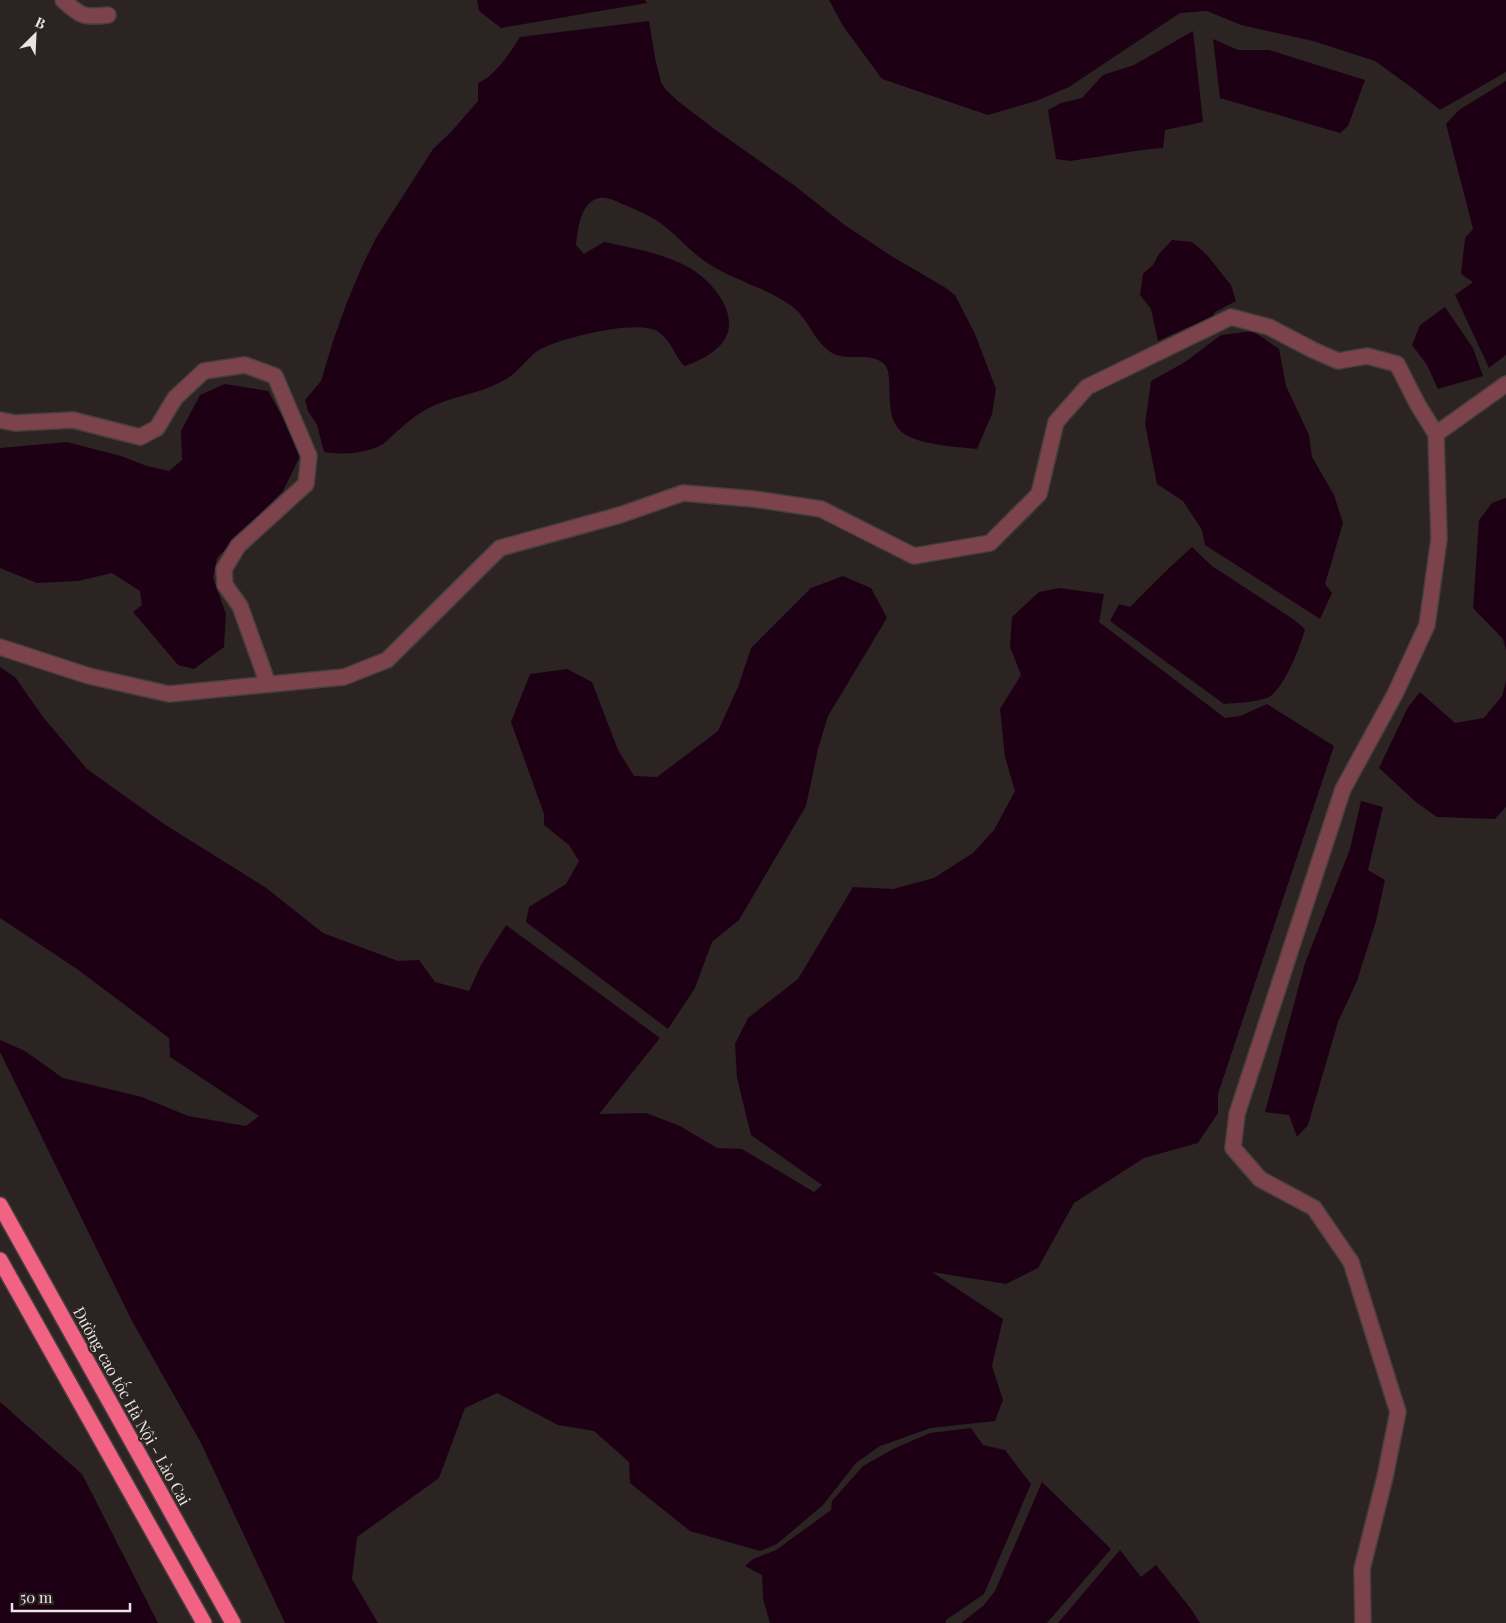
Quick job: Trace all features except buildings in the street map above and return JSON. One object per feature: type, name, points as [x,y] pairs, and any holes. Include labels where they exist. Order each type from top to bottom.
[{"type":"highway","name":"Đường cao tốc Hà Nội - Lào Cai","points":[[0,1205],[233,1623]]},
{"type":"highway","points":[[0,1260],[204,1623]]},
{"type":"street","points":[[63,0],[81,15],[91,17],[108,15]]},
{"type":"street","points":[[0,647],[90,676],[169,694],[344,677],[387,660],[447,603],[500,548],[620,515],[683,493],[754,499],[821,509],[914,556],[990,543],[1039,494],[1056,422],[1086,387],[1231,318],[1269,327],[1338,362],[1367,356],[1398,364],[1418,405],[1436,434],[1440,539],[1427,625],[1395,694],[1343,789],[1237,1114],[1233,1148],[1260,1178],[1314,1208],[1352,1262],[1398,1412],[1385,1477],[1362,1570],[1363,1623]]},
{"type":"street","points":[[0,420],[15,423],[73,420],[140,437],[157,428],[176,398],[204,371],[245,365],[275,376],[309,456],[306,484],[238,546],[224,570],[225,585],[240,606],[268,684]]},
{"type":"street","points":[[1436,434],[1506,384]]},
{"type":"shaded area","points":[[477,0],[645,0],[647,3],[501,28],[479,11]]},
{"type":"shaded area","points":[[829,0],[1506,0],[1506,72],[1440,110],[1375,61],[1313,41],[1241,25],[1207,11],[1180,13],[1069,87],[1036,101],[988,115],[882,79],[843,26]]},
{"type":"shaded area","points":[[649,21],[661,82],[666,90],[678,101],[795,186],[846,226],[955,295],[975,334],[996,389],[992,414],[977,449],[928,443],[903,433],[896,426],[892,416],[889,376],[887,368],[883,363],[870,358],[842,356],[829,351],[819,341],[803,317],[783,300],[709,264],[652,218],[614,201],[600,198],[593,200],[584,210],[579,224],[576,245],[584,254],[604,242],[636,249],[668,258],[696,272],[719,295],[728,315],[727,335],[715,350],[685,366],[661,334],[647,328],[616,329],[563,340],[539,350],[512,375],[499,383],[427,409],[376,447],[354,453],[324,452],[317,425],[308,411],[305,400],[321,381],[347,302],[376,238],[433,149],[451,132],[478,101],[478,83],[496,70],[520,37]]},
{"type":"shaded area","points":[[1193,31],[1203,122],[1165,130],[1163,148],[1070,161],[1056,159],[1048,110],[1061,103],[1082,98],[1103,75],[1134,65]]},
{"type":"shaded area","points":[[1213,39],[1238,50],[1269,50],[1365,80],[1348,126],[1340,133],[1220,98]]},
{"type":"shaded area","points":[[1506,81],[1506,355],[1489,368],[1455,295],[1473,282],[1461,274],[1465,238],[1473,229],[1446,124],[1459,110]]},
{"type":"shaded area","points":[[1172,240],[1192,242],[1207,255],[1231,285],[1236,301],[1215,312],[1213,316],[1158,341],[1151,309],[1140,295],[1143,274],[1153,265],[1159,254]]},
{"type":"shaded area","points":[[1445,307],[1473,348],[1483,376],[1438,389],[1427,365],[1412,345],[1420,325]]},
{"type":"shaded area","points":[[1253,331],[1279,349],[1286,386],[1309,435],[1312,457],[1334,495],[1343,523],[1325,584],[1332,593],[1320,619],[1205,545],[1202,530],[1183,501],[1157,484],[1145,424],[1151,381],[1185,362],[1221,335]]},
{"type":"shaded area","points":[[225,384],[268,391],[302,452],[283,491],[217,558],[213,578],[226,614],[224,647],[194,669],[178,665],[133,612],[142,605],[140,591],[112,573],[78,581],[37,583],[0,568],[0,448],[67,442],[169,471],[182,460],[181,431],[200,395]]},
{"type":"shaded area","points":[[1506,498],[1506,650],[1503,639],[1473,608],[1479,520],[1492,503]]},
{"type":"shaded area","points":[[1192,547],[1212,566],[1293,619],[1305,629],[1300,646],[1285,678],[1273,694],[1267,698],[1224,704],[1110,621],[1119,604],[1130,607]]},
{"type":"shaded area","points":[[843,576],[871,588],[887,618],[828,716],[818,749],[806,806],[739,920],[712,942],[695,988],[668,1029],[526,922],[529,907],[566,884],[579,861],[569,845],[544,825],[544,814],[511,722],[530,674],[567,669],[592,682],[618,750],[634,776],[657,777],[718,731],[738,687],[751,648],[811,588]]},
{"type":"shaded area","points":[[1059,588],[1104,594],[1099,622],[1225,718],[1240,716],[1267,704],[1334,746],[1218,1094],[1218,1113],[1198,1143],[1144,1158],[1074,1203],[1038,1268],[1006,1284],[932,1272],[1003,1319],[992,1366],[1003,1400],[995,1421],[931,1428],[880,1446],[856,1463],[823,1505],[777,1544],[760,1551],[690,1531],[630,1483],[629,1462],[594,1431],[558,1425],[497,1393],[465,1408],[439,1478],[357,1537],[352,1579],[378,1623],[285,1623],[201,1443],[132,1321],[0,1052],[0,1040],[25,1051],[63,1078],[142,1097],[188,1116],[246,1126],[259,1116],[170,1057],[169,1038],[77,969],[0,918],[0,667],[15,677],[43,717],[87,769],[164,824],[265,887],[323,933],[398,961],[419,960],[435,982],[469,991],[481,965],[506,925],[660,1038],[599,1114],[646,1113],[680,1126],[717,1148],[742,1149],[814,1192],[822,1185],[751,1135],[737,1078],[735,1044],[748,1018],[798,979],[853,887],[893,889],[934,878],[973,853],[994,830],[1015,791],[1005,757],[1000,709],[1021,675],[1010,647],[1012,617],[1039,592]]},
{"type":"shaded area","points":[[1506,681],[1506,807],[1495,819],[1437,817],[1417,803],[1379,768],[1408,707],[1420,692],[1455,723],[1484,718],[1502,696]]},
{"type":"shaded area","points":[[1361,801],[1383,807],[1368,870],[1385,880],[1376,921],[1357,981],[1338,1022],[1308,1125],[1297,1137],[1289,1115],[1265,1112],[1305,963],[1350,849]]},
{"type":"shaded area","points":[[0,1402],[82,1474],[158,1623],[0,1623]]},
{"type":"shaded area","points":[[971,1428],[983,1445],[1005,1450],[1031,1484],[984,1594],[946,1620],[946,1623],[770,1623],[763,1599],[762,1575],[745,1566],[753,1559],[776,1550],[831,1510],[832,1501],[863,1466],[893,1449],[930,1433]]},
{"type":"shaded area","points":[[1042,1482],[1111,1549],[1047,1623],[961,1623],[983,1606],[995,1591]]},
{"type":"shaded area","points":[[1120,1550],[1141,1577],[1156,1565],[1200,1623],[1058,1623]]}]
